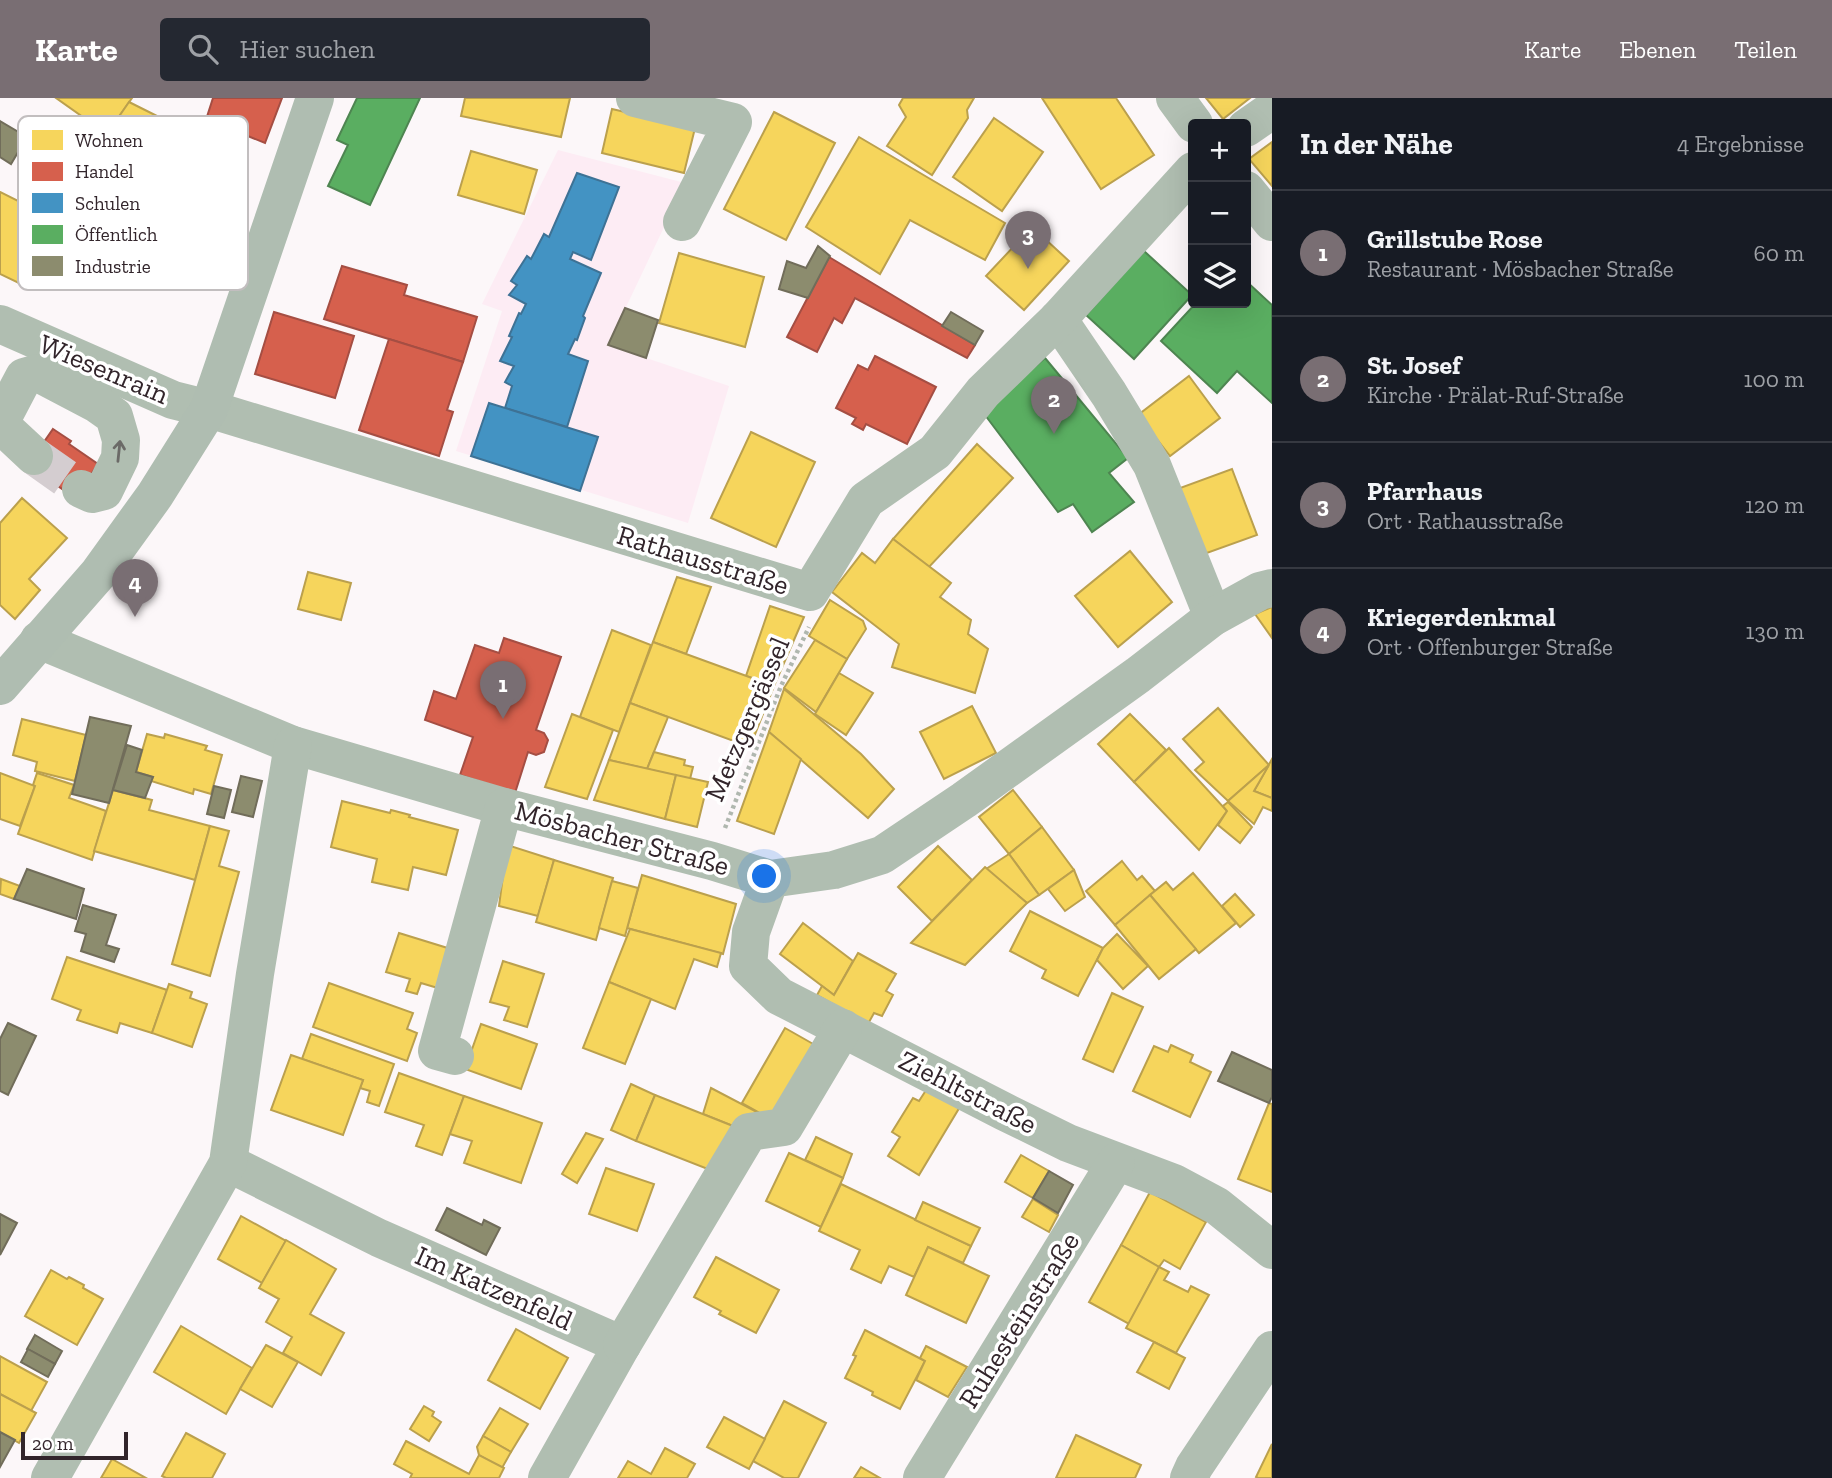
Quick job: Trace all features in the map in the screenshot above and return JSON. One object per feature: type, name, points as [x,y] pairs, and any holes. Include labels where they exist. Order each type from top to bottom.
[{"type":"main road","points":[[0,686],[114,553],[155,495],[209,409],[315,98]]},
{"type":"street","points":[[635,98],[733,122],[682,222]]},
{"type":"street","points":[[1175,98],[1190,119]]},
{"type":"street","points":[[1251,125],[1272,110]]},
{"type":"street","name":"Rathausstraße","points":[[209,409],[810,592],[866,500],[935,452],[983,392],[1058,319],[1188,177]]},
{"type":"street","points":[[1251,196],[1272,222]]},
{"type":"street","points":[[1058,319],[1109,394],[1152,465],[1213,617]]},
{"type":"street","name":"Wiesenrain","points":[[0,324],[173,400],[209,409]]},
{"type":"street","points":[[34,456],[6,430],[2,419],[24,377],[38,373],[114,416],[121,440],[120,458],[104,491],[93,494],[81,489]]},
{"type":"street","name":"Mösbacher Straße","points":[[39,640],[293,745],[504,807],[712,861],[770,879],[834,870],[882,855],[964,800],[1138,675],[1213,617],[1260,591],[1272,588]]},
{"type":"street","points":[[50,1478],[228,1163],[255,974],[293,745]]},
{"type":"street","points":[[455,1056],[437,1051],[504,807]]},
{"type":"street","name":"Ziehltstraße","points":[[770,879],[751,932],[748,965],[779,996],[1068,1143],[1174,1183],[1217,1206],[1272,1250]]},
{"type":"street","points":[[547,1478],[622,1345],[749,1132],[784,1127],[843,1028]]},
{"type":"street","name":"Ruhesteinstraße","points":[[922,1478],[1116,1162]]},
{"type":"street","name":"Im Katzenfeld","points":[[228,1163],[379,1238],[622,1345]]},
{"type":"street","points":[[1189,1478],[1272,1350]]},
{"type":"path","name":"Metzgergässel","points":[[712,861],[781,686],[814,616],[810,592]]},
{"type":"shaded area","points":[[558,150],[685,183],[608,345],[729,386],[688,523],[456,451],[502,311],[482,304]]},
{"type":"building: Wohnen","points":[[56,98],[132,98],[120,116],[82,116]]},
{"type":"building: Wohnen","points":[[465,98],[570,98],[561,137],[461,116]]},
{"type":"building: Wohnen","points":[[903,98],[974,98],[967,110],[968,118],[932,175],[887,146],[906,117],[899,105]]},
{"type":"building: Wohnen","points":[[1042,98],[1116,98],[1154,155],[1101,189]]},
{"type":"building: Wohnen","points":[[1206,98],[1250,98],[1223,119]]},
{"type":"building: Wohnen","points":[[129,102],[157,116],[119,116]]},
{"type":"building: Wohnen","points":[[612,109],[695,128],[684,173],[602,153]]},
{"type":"building: Wohnen","points":[[774,112],[835,143],[786,240],[724,209]]},
{"type":"building: Wohnen","points":[[994,118],[1043,152],[1002,211],[953,177]]},
{"type":"building: Wohnen","points":[[859,137],[1005,223],[985,260],[910,220],[880,274],[806,227]]},
{"type":"building: Wohnen","points":[[1272,142],[1272,186],[1251,161],[1251,158]]},
{"type":"building: Wohnen","points":[[471,151],[537,170],[524,214],[458,195]]},
{"type":"building: Wohnen","points":[[0,192],[18,201],[18,283],[0,274]]},
{"type":"building: Wohnen","points":[[1032,227],[1069,261],[1024,310],[986,276]]},
{"type":"building: Wohnen","points":[[679,253],[764,277],[745,347],[659,323]]},
{"type":"building: Wohnen","points":[[1189,376],[1220,418],[1170,456],[1138,415]]},
{"type":"building: Wohnen","points":[[751,432],[815,462],[776,547],[711,518]]},
{"type":"building: Wohnen","points":[[977,444],[1013,478],[929,567],[893,539]]},
{"type":"building: Wohnen","points":[[1232,469],[1257,535],[1204,554],[1180,488]]},
{"type":"building: Wohnen","points":[[22,498],[67,538],[29,579],[40,590],[15,619],[0,605],[0,523]]},
{"type":"building: Wohnen","points":[[893,539],[951,583],[940,597],[971,620],[968,634],[988,649],[975,693],[892,667],[899,644],[832,592],[862,553],[875,563]]},
{"type":"building: Wohnen","points":[[1130,551],[1172,602],[1118,647],[1075,596]]},
{"type":"building: Wohnen","points":[[308,572],[351,583],[341,620],[298,609]]},
{"type":"building: Wohnen","points":[[677,577],[711,587],[686,654],[653,642]]},
{"type":"building: Wohnen","points":[[830,600],[863,621],[866,629],[847,659],[809,636]]},
{"type":"building: Wohnen","points":[[770,606],[804,617],[774,686],[746,676]]},
{"type":"building: Wohnen","points":[[1272,607],[1272,638],[1255,614]]},
{"type":"building: Wohnen","points":[[612,630],[651,645],[619,732],[580,717]]},
{"type":"building: Wohnen","points":[[815,640],[847,659],[816,712],[784,688]]},
{"type":"building: Wohnen","points":[[653,642],[774,686],[750,747],[630,703]]},
{"type":"building: Wohnen","points":[[839,673],[873,693],[846,735],[815,714]]},
{"type":"building: Wohnen","points":[[784,689],[861,754],[894,789],[868,818],[769,732]]},
{"type":"building: Wohnen","points":[[630,703],[668,717],[647,769],[609,760]]},
{"type":"building: Wohnen","points":[[972,706],[996,753],[944,779],[920,732]]},
{"type":"building: Wohnen","points":[[1218,708],[1269,765],[1228,801],[1195,770],[1204,762],[1183,739]]},
{"type":"building: Wohnen","points":[[572,714],[613,730],[587,799],[545,787]]},
{"type":"building: Wohnen","points":[[1130,714],[1166,750],[1134,782],[1098,744]]},
{"type":"building: Wohnen","points":[[22,719],[86,735],[75,781],[35,771],[37,762],[13,755]]},
{"type":"building: Wohnen","points":[[769,732],[801,759],[774,834],[737,821]]},
{"type":"building: Wohnen","points":[[147,734],[164,738],[165,734],[207,746],[205,750],[222,755],[211,794],[194,789],[193,794],[151,781],[153,777],[136,772]]},
{"type":"building: Wohnen","points":[[1169,748],[1227,811],[1199,850],[1134,782]]},
{"type":"building: Wohnen","points":[[654,752],[685,760],[684,765],[693,767],[690,779],[647,769]]},
{"type":"building: Wohnen","points":[[1272,759],[1272,798],[1254,791]]},
{"type":"building: Wohnen","points":[[609,760],[676,775],[665,819],[594,800]]},
{"type":"building: Wohnen","points":[[1269,765],[1254,791],[1272,798],[1272,811],[1263,807],[1254,824],[1228,801]]},
{"type":"building: Wohnen","points":[[0,773],[35,786],[20,826],[0,819]]},
{"type":"building: Wohnen","points":[[37,773],[74,785],[69,798],[106,811],[92,860],[18,834]]},
{"type":"building: Wohnen","points":[[676,775],[708,782],[697,827],[665,819]]},
{"type":"building: Wohnen","points":[[113,790],[152,800],[149,810],[210,826],[195,880],[94,851]]},
{"type":"building: Wohnen","points":[[1013,790],[1042,827],[1009,854],[979,817]]},
{"type":"building: Wohnen","points":[[342,801],[390,813],[391,810],[458,830],[446,875],[413,867],[408,890],[372,882],[377,859],[331,847]]},
{"type":"building: Wohnen","points":[[1228,802],[1252,827],[1240,843],[1218,825],[1227,811],[1223,806]]},
{"type":"building: Wohnen","points":[[210,826],[229,831],[219,866],[239,872],[210,976],[172,964]]},
{"type":"building: Wohnen","points":[[1042,827],[1074,870],[1039,895],[1009,854]]},
{"type":"building: Wohnen","points":[[507,845],[554,860],[538,916],[499,906]]},
{"type":"building: Wohnen","points":[[938,846],[972,880],[932,921],[898,887]]},
{"type":"building: Wohnen","points":[[1009,854],[1039,895],[1027,903],[986,869]]},
{"type":"building: Wohnen","points":[[554,860],[613,878],[596,940],[536,922]]},
{"type":"building: Wohnen","points":[[1122,861],[1137,880],[1142,876],[1155,891],[1115,925],[1086,891]]},
{"type":"building: Wohnen","points":[[985,867],[1027,903],[965,965],[911,943]]},
{"type":"building: Wohnen","points":[[1074,870],[1085,897],[1065,911],[1048,889]]},
{"type":"building: Wohnen","points":[[1193,873],[1236,923],[1199,953],[1150,895],[1166,882],[1173,890]]},
{"type":"building: Wohnen","points":[[642,875],[736,904],[723,954],[627,928]]},
{"type":"building: Wohnen","points":[[1,879],[20,886],[14,899],[0,894]]},
{"type":"building: Wohnen","points":[[612,881],[638,888],[625,936],[599,928]]},
{"type":"building: Wohnen","points":[[1235,894],[1254,915],[1240,927],[1222,906]]},
{"type":"building: Wohnen","points":[[1150,895],[1196,949],[1159,979],[1115,925]]},
{"type":"building: Wohnen","points":[[1030,911],[1103,948],[1078,996],[1042,978],[1046,970],[1010,951]]},
{"type":"building: Wohnen","points":[[803,923],[853,961],[834,995],[780,954]]},
{"type":"building: Wohnen","points":[[630,929],[721,953],[717,967],[694,959],[675,1009],[609,982]]},
{"type":"building: Wohnen","points":[[399,933],[454,950],[441,989],[421,983],[417,994],[406,991],[410,979],[386,972]]},
{"type":"building: Wohnen","points":[[1117,934],[1148,966],[1123,989],[1097,960],[1103,948]]},
{"type":"building: Wohnen","points":[[858,953],[896,974],[886,991],[893,995],[882,1016],[874,1013],[868,1024],[817,995],[822,986],[834,995]]},
{"type":"building: Wohnen","points":[[67,957],[167,990],[152,1033],[120,1023],[117,1033],[77,1020],[81,1010],[52,999]]},
{"type":"building: Wohnen","points":[[503,961],[544,974],[527,1027],[504,1020],[509,1007],[490,1002]]},
{"type":"building: Wohnen","points":[[609,982],[651,999],[625,1064],[583,1048]]},
{"type":"building: Wohnen","points":[[329,983],[413,1013],[407,1029],[417,1033],[407,1061],[313,1027]]},
{"type":"building: Wohnen","points":[[169,984],[192,992],[190,998],[207,1004],[192,1047],[152,1033]]},
{"type":"building: Wohnen","points":[[1112,993],[1143,1007],[1113,1072],[1083,1059]]},
{"type":"building: Wohnen","points":[[481,1024],[537,1044],[521,1089],[465,1069]]},
{"type":"building: Wohnen","points":[[785,1028],[822,1049],[779,1124],[742,1103]]},
{"type":"building: Wohnen","points":[[311,1034],[394,1064],[379,1106],[367,1102],[370,1091],[360,1088],[363,1080],[302,1059]]},
{"type":"building: Wohnen","points":[[1171,1045],[1193,1055],[1190,1062],[1211,1072],[1190,1117],[1133,1091],[1154,1046],[1168,1052]]},
{"type":"building: Wohnen","points":[[291,1055],[363,1080],[343,1135],[271,1110]]},
{"type":"building: Wohnen","points":[[399,1073],[464,1096],[442,1155],[416,1146],[424,1125],[385,1112]]},
{"type":"building: Wohnen","points":[[932,1081],[964,1100],[919,1175],[888,1156],[900,1137],[892,1132],[913,1098],[919,1101]]},
{"type":"building: Wohnen","points":[[631,1084],[655,1095],[636,1141],[611,1130]]},
{"type":"building: Wohnen","points":[[711,1088],[757,1112],[743,1130],[703,1114]]},
{"type":"building: Wohnen","points":[[655,1095],[743,1130],[718,1173],[636,1141]]},
{"type":"building: Wohnen","points":[[464,1096],[542,1123],[521,1183],[464,1163],[472,1141],[450,1134]]},
{"type":"building: Wohnen","points":[[1269,1103],[1272,1104],[1272,1192],[1238,1179]]},
{"type":"building: Wohnen","points":[[586,1133],[603,1139],[577,1183],[562,1174]]},
{"type":"building: Wohnen","points":[[816,1137],[852,1154],[843,1178],[805,1160]]},
{"type":"building: Wohnen","points":[[789,1153],[843,1178],[821,1227],[766,1201]]},
{"type":"building: Wohnen","points":[[1021,1155],[1049,1171],[1033,1198],[1005,1182]]},
{"type":"building: Wohnen","points":[[606,1168],[654,1184],[637,1231],[589,1214]]},
{"type":"building: Wohnen","points":[[841,1184],[971,1246],[963,1263],[928,1247],[914,1277],[889,1266],[881,1283],[851,1269],[860,1250],[819,1231]]},
{"type":"building: Wohnen","points":[[1150,1192],[1206,1222],[1180,1269],[1164,1260],[1159,1267],[1121,1245]]},
{"type":"building: Wohnen","points":[[1033,1199],[1058,1215],[1049,1232],[1022,1217]]},
{"type":"building: Wohnen","points":[[923,1202],[980,1228],[971,1246],[915,1220]]},
{"type":"building: Wohnen","points":[[241,1216],[286,1241],[262,1283],[218,1259]]},
{"type":"building: Wohnen","points":[[286,1240],[336,1269],[310,1314],[344,1333],[321,1375],[283,1353],[292,1337],[266,1322],[279,1299],[259,1288]]},
{"type":"building: Wohnen","points":[[1121,1245],[1159,1267],[1129,1324],[1089,1302]]},
{"type":"building: Wohnen","points":[[928,1247],[989,1276],[966,1323],[906,1295]]},
{"type":"building: Wohnen","points":[[716,1257],[779,1290],[756,1333],[719,1314],[721,1311],[694,1297]]},
{"type":"building: Wohnen","points":[[1159,1267],[1169,1272],[1164,1280],[1188,1292],[1191,1286],[1209,1295],[1176,1353],[1126,1328]]},
{"type":"building: Wohnen","points":[[51,1270],[84,1285],[83,1288],[103,1299],[77,1345],[25,1316]]},
{"type":"building: Wohnen","points":[[181,1326],[252,1368],[226,1414],[154,1372]]},
{"type":"building: Wohnen","points":[[516,1329],[568,1358],[540,1409],[488,1380]]},
{"type":"building: Wohnen","points":[[865,1330],[925,1361],[900,1409],[845,1378]]},
{"type":"building: Wohnen","points":[[1154,1342],[1185,1358],[1169,1389],[1137,1372]]},
{"type":"building: Wohnen","points":[[266,1345],[298,1362],[272,1407],[240,1389]]},
{"type":"building: Wohnen","points":[[926,1346],[967,1367],[948,1397],[916,1380],[925,1361],[920,1358]]},
{"type":"building: Wohnen","points":[[0,1356],[47,1382],[31,1411],[0,1394]]},
{"type":"building: Wohnen","points":[[0,1394],[36,1413],[19,1443],[0,1432]]},
{"type":"building: Wohnen","points":[[784,1401],[826,1423],[798,1478],[784,1478],[753,1461]]},
{"type":"building: Wohnen","points":[[424,1406],[434,1412],[432,1416],[441,1422],[429,1441],[410,1429]]},
{"type":"building: Wohnen","points":[[500,1408],[528,1424],[511,1452],[483,1436]]},
{"type":"building: Wohnen","points":[[724,1417],[765,1439],[749,1469],[707,1447]]},
{"type":"building: Wohnen","points":[[186,1433],[225,1454],[212,1478],[162,1476]]},
{"type":"building: Wohnen","points":[[1076,1435],[1141,1465],[1135,1478],[1056,1478]]},
{"type":"building: Wohnen","points":[[483,1436],[511,1452],[502,1468],[479,1455],[477,1447]]},
{"type":"building: Wohnen","points":[[406,1441],[469,1474],[479,1455],[504,1468],[499,1478],[410,1478],[412,1474],[394,1464]]},
{"type":"building: Wohnen","points":[[1272,1444],[1272,1478],[1258,1478],[1256,1477]]},
{"type":"building: Wohnen","points":[[665,1448],[695,1464],[687,1478],[618,1478],[628,1461],[651,1474]]},
{"type":"building: Wohnen","points":[[112,1459],[146,1478],[101,1478]]},
{"type":"building: Wohnen","points":[[861,1467],[880,1478],[854,1478]]},
{"type":"building: Handel","points":[[213,98],[282,98],[265,143],[248,136],[248,116],[207,116]]},
{"type":"building: Handel","points":[[829,257],[975,345],[967,358],[855,298],[842,323],[834,318],[817,352],[787,337]]},
{"type":"building: Handel","points":[[342,266],[407,285],[404,295],[477,317],[463,362],[324,319]]},
{"type":"building: Handel","points":[[274,312],[354,336],[335,398],[255,374]]},
{"type":"building: Handel","points":[[389,339],[463,362],[447,410],[453,412],[439,456],[359,430]]},
{"type":"building: Handel","points":[[875,356],[936,387],[907,444],[866,424],[863,430],[852,424],[856,418],[836,408],[858,365],[868,370]]},
{"type":"building: Handel","points":[[53,429],[98,464],[75,498],[28,465]]},
{"type":"building: Handel","points":[[504,638],[561,657],[536,730],[544,733],[548,740],[544,752],[536,755],[528,752],[515,793],[460,775],[473,737],[425,720],[434,691],[456,699],[475,645],[499,653]]},
{"type":"building: Schulen","points":[[577,173],[619,187],[591,260],[573,252],[570,259],[601,273],[583,316],[585,318],[577,340],[575,339],[568,354],[588,361],[567,427],[505,408],[512,386],[505,382],[514,366],[500,361],[512,337],[509,336],[519,313],[521,314],[526,304],[509,295],[517,285],[511,281],[527,256],[531,259],[544,234],[549,237]]},
{"type":"building: Schulen","points":[[489,403],[598,437],[580,491],[471,456]]},
{"type":"building: Öffentlich","points":[[357,98],[420,98],[370,205],[328,186],[348,145],[337,140]]},
{"type":"building: Öffentlich","points":[[1144,251],[1188,291],[1188,299],[1134,359],[1086,315]]},
{"type":"building: Öffentlich","points":[[1251,286],[1272,305],[1272,403],[1237,371],[1217,393],[1161,341],[1191,308],[1251,308]]},
{"type":"building: Öffentlich","points":[[1045,358],[1128,458],[1109,473],[1134,502],[1092,532],[1073,504],[1058,512],[982,411]]},
{"type":"building: Industrie","points":[[0,121],[18,132],[18,152],[11,164],[0,157]]},
{"type":"building: Industrie","points":[[818,246],[830,256],[808,298],[779,289],[787,261],[806,268]]},
{"type":"building: Industrie","points":[[625,308],[658,320],[646,358],[608,345]]},
{"type":"building: Industrie","points":[[951,312],[983,331],[975,345],[942,326]]},
{"type":"building: Industrie","points":[[90,717],[131,726],[109,803],[72,794]]},
{"type":"building: Industrie","points":[[127,745],[142,750],[136,772],[153,777],[145,798],[113,790]]},
{"type":"building: Industrie","points":[[241,776],[262,781],[253,817],[232,812]]},
{"type":"building: Industrie","points":[[214,786],[231,790],[224,818],[207,814]]},
{"type":"building: Industrie","points":[[27,869],[84,889],[76,919],[14,899]]},
{"type":"building: Industrie","points":[[83,905],[116,915],[106,945],[119,949],[114,962],[81,951],[86,934],[75,931]]},
{"type":"building: Industrie","points":[[8,1023],[36,1036],[8,1095],[0,1091],[0,1039]]},
{"type":"building: Industrie","points":[[1232,1052],[1272,1070],[1272,1097],[1269,1103],[1218,1081]]},
{"type":"building: Industrie","points":[[1049,1171],[1073,1185],[1058,1213],[1033,1198]]},
{"type":"building: Industrie","points":[[447,1208],[482,1225],[484,1220],[500,1228],[486,1255],[436,1230]]},
{"type":"building: Industrie","points":[[0,1214],[17,1223],[0,1255]]},
{"type":"building: Industrie","points":[[35,1335],[62,1351],[55,1364],[27,1349]]},
{"type":"building: Industrie","points":[[28,1349],[55,1364],[48,1377],[21,1362]]},
{"type":"building: Industrie","points":[[0,1432],[15,1440],[0,1467]]},
{"type":"tunnel","points":[[34,456],[81,489]]},
{"type":"place","name":"Pfarrhaus","points":[[1028,269]]},
{"type":"place","name":"St. Josef","points":[[1054,434]]},
{"type":"place","name":"Kriegerdenkmal","points":[[135,617]]},
{"type":"place","name":"Grillstube Rose","points":[[503,719]]}]
